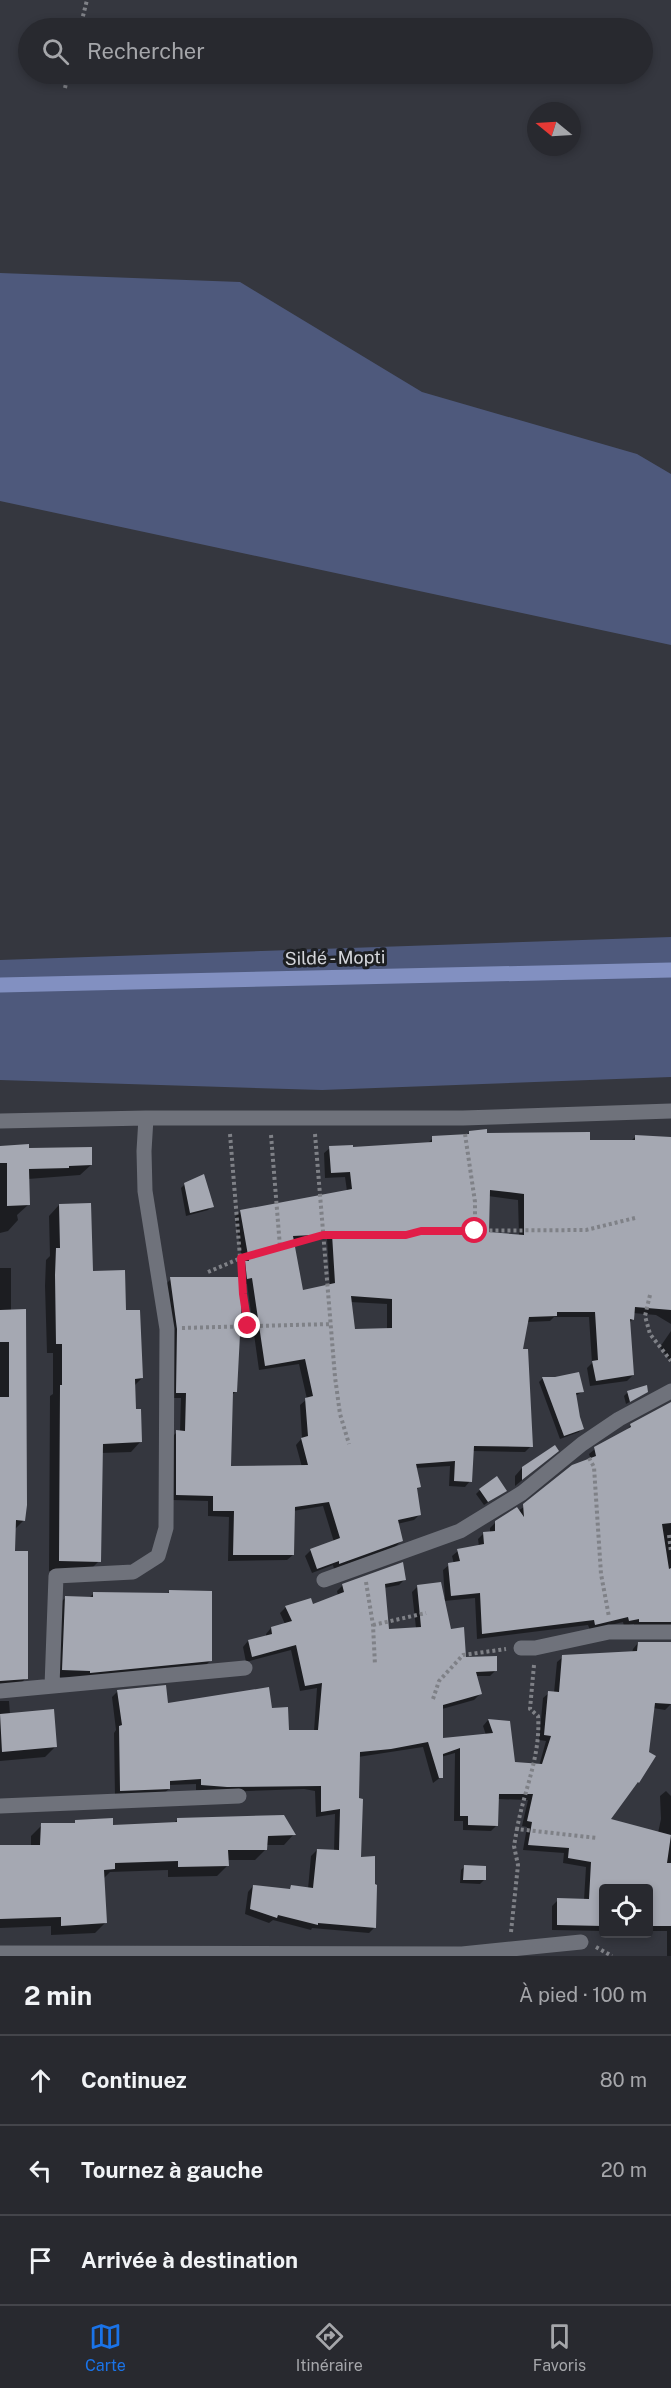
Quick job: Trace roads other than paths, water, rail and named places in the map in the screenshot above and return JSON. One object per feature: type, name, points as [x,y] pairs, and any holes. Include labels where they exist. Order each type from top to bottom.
[{"type":"main road","name":"Sildé - Mopti","points":[[0,985],[671,970]]},
{"type":"street","points":[[0,1122],[146,1118],[463,1118],[671,1111]]},
{"type":"street","points":[[52,1686],[56,1576],[133,1572],[158,1556],[166,1528],[167,1329],[146,1191],[144,1151],[146,1118]]},
{"type":"street","points":[[324,1580],[460,1531],[522,1493],[582,1444],[619,1419],[671,1391]]},
{"type":"street","points":[[528,1648],[609,1632],[671,1632]]},
{"type":"street","points":[[0,1691],[245,1668]]},
{"type":"street","points":[[0,1806],[239,1796]]},
{"type":"street","points":[[0,1953],[462,1955],[581,1942]]}]
